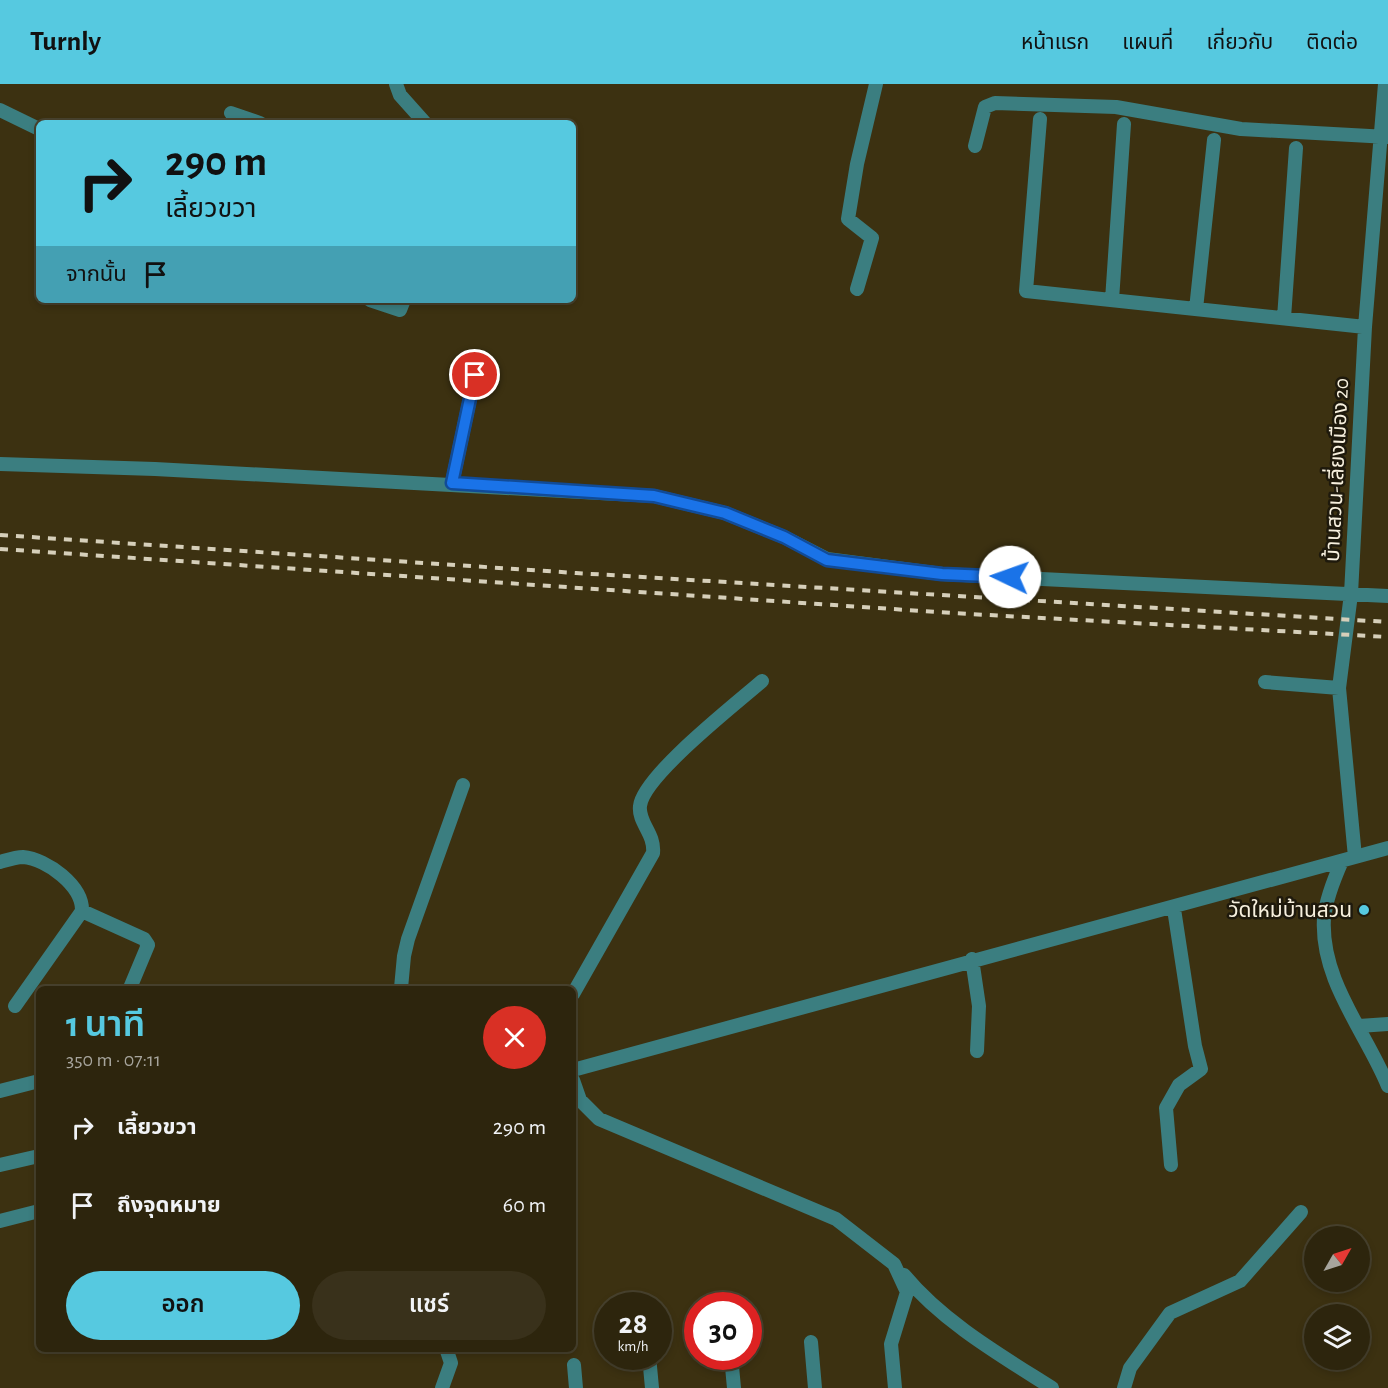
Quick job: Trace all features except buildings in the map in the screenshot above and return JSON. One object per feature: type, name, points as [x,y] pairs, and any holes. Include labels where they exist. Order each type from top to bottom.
[{"type":"street","points":[[396,84],[400,95],[422,120]]},
{"type":"street","points":[[857,289],[872,238],[848,219],[857,164],[876,84]]},
{"type":"street","name":"บ้านสวน-เลี่ยงเมือง 20","points":[[1348,859],[1340,688],[1351,594],[1365,327],[1381,213],[1385,84]]},
{"type":"street","points":[[975,146],[985,107],[995,103],[1116,107],[1241,129],[1384,136]]},
{"type":"street","points":[[0,110],[36,128]]},
{"type":"street","points":[[231,113],[251,120]]},
{"type":"street","points":[[1040,119],[1026,291],[1365,327]]},
{"type":"street","points":[[1112,300],[1124,123]]},
{"type":"street","points":[[1196,309],[1214,140]]},
{"type":"street","points":[[1284,318],[1296,148]]},
{"type":"street","points":[[379,303],[400,310],[403,303]]},
{"type":"street","points":[[452,483],[475,375]]},
{"type":"street","points":[[0,464],[452,483],[654,496],[725,513],[784,537],[827,560],[942,574],[1388,596]]},
{"type":"street","points":[[576,989],[653,853],[654,842],[640,810],[645,793],[672,759],[762,681]]},
{"type":"street","points":[[1265,682],[1340,688]]},
{"type":"street","points":[[398,986],[408,939],[463,785]]},
{"type":"street","points":[[576,1069],[972,959],[1174,909],[1388,848]]},
{"type":"street","points":[[0,862],[23,857],[50,866],[73,887],[82,902],[82,911],[15,1006]]},
{"type":"street","points":[[1348,859],[1331,889],[1324,919],[1327,956],[1339,993],[1359,1026],[1388,1085]]},
{"type":"street","points":[[1171,1165],[1166,1108],[1179,1085],[1201,1069],[1201,1061],[1195,1046],[1174,909]]},
{"type":"street","points":[[82,911],[144,939],[148,945],[131,986]]},
{"type":"street","points":[[972,959],[979,1006],[977,1051]]},
{"type":"street","points":[[1359,1026],[1388,1024]]},
{"type":"street","points":[[0,1091],[36,1082]]},
{"type":"street","points":[[576,1089],[580,1100],[599,1119],[836,1219],[894,1264],[921,1297],[997,1353],[1052,1388]]},
{"type":"street","points":[[0,1165],[36,1157]]},
{"type":"street","points":[[0,1221],[36,1212]]},
{"type":"street","points":[[1124,1388],[1130,1368],[1170,1313],[1240,1281],[1301,1212]]},
{"type":"street","points":[[894,1264],[907,1292],[891,1344],[895,1388]]},
{"type":"street","points":[[811,1342],[815,1388]]},
{"type":"street","points":[[442,1388],[451,1363],[447,1352]]},
{"type":"street","points":[[574,1365],[576,1388]]},
{"type":"street","points":[[650,1370],[652,1388]]},
{"type":"street","points":[[732,1370],[734,1388]]},
{"type":"railway","points":[[0,535],[576,573],[1388,622]]},
{"type":"railway","points":[[0,549],[952,613],[1388,637]]},
{"type":"place","name":"วัดใหม่บ้านสวน","points":[[1364,910]]},
{"type":"route","points":[[475,375],[452,483],[654,496],[725,513],[784,537],[827,560],[942,574],[1010,577]]}]
